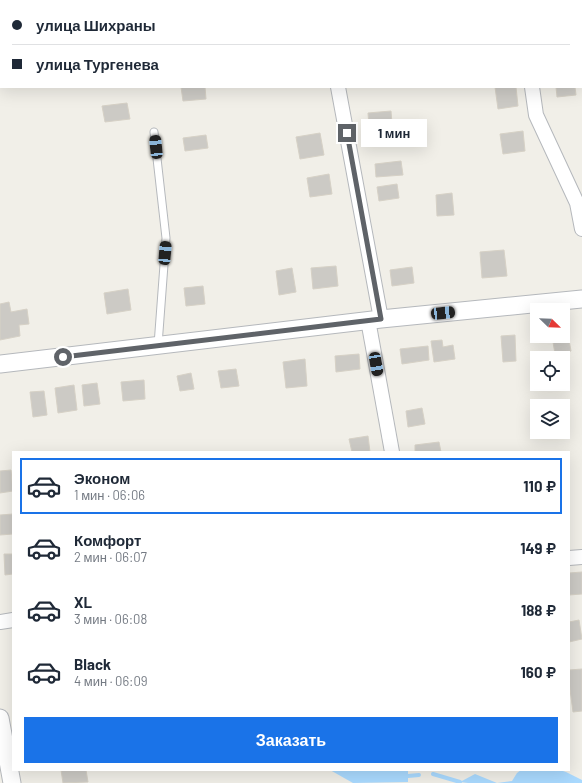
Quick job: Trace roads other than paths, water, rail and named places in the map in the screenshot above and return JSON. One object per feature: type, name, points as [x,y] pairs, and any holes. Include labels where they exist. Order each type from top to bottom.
[{"type":"street","points":[[338,88],[375,320],[392,451]]},
{"type":"street","points":[[532,88],[536,115],[577,204],[582,229]]},
{"type":"street","points":[[0,364],[375,320],[582,299]]},
{"type":"street","points":[[570,558],[582,557]]},
{"type":"street","points":[[0,622],[12,620]]},
{"type":"street","points":[[0,718],[12,783]]},
{"type":"lane","points":[[154,132],[166,238],[158,345]]},
{"type":"water","points":[[332,771],[408,771],[408,782],[353,783]]},
{"type":"water","points":[[520,771],[563,771],[582,780],[582,783],[497,783],[512,781]]},
{"type":"water","points":[[475,774],[497,783],[468,783],[460,782]]},
{"type":"waterway","points":[[433,774],[460,782]]},
{"type":"waterway","points":[[408,776],[419,775]]}]
